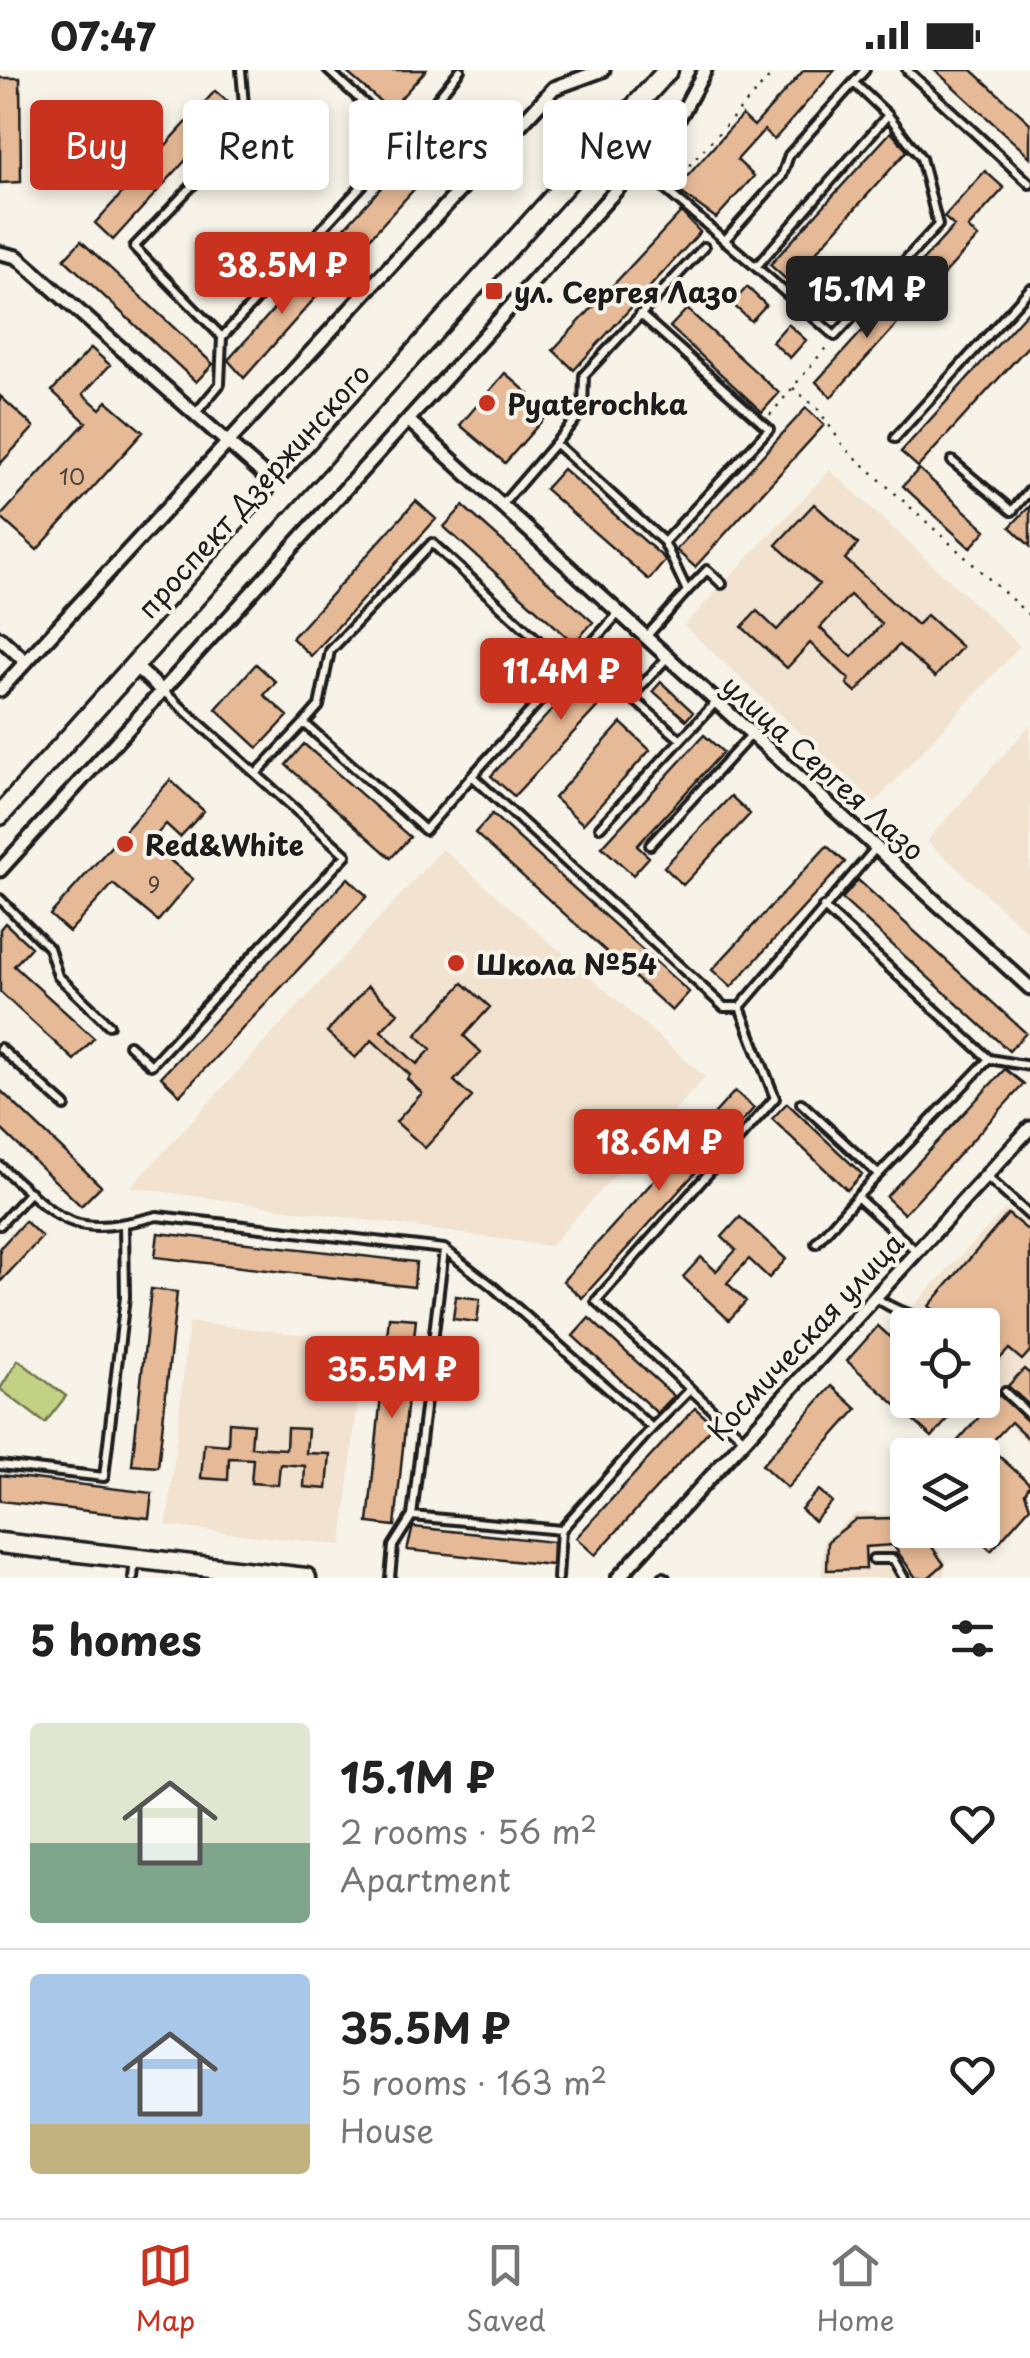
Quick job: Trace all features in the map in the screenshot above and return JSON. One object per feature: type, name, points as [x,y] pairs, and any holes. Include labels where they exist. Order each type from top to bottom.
[{"type":"main road","name":"проспект Дзержинского","points":[[0,815],[668,70]]},
{"type":"main road","points":[[0,1543],[306,1578]]},
{"type":"street","points":[[523,121],[554,88],[603,70]]},
{"type":"street","points":[[687,105],[706,70]]},
{"type":"street","points":[[0,690],[459,190]]},
{"type":"street","points":[[0,870],[616,190]]},
{"type":"street","points":[[0,253],[18,257],[286,494]]},
{"type":"street","name":"улица Сергея Лазо","points":[[408,420],[1030,988]]},
{"type":"street","points":[[0,638],[26,662]]},
{"type":"street","points":[[134,666],[161,690]]},
{"type":"street","name":"Космическая улица","points":[[618,1578],[1030,1128]]},
{"type":"lane","points":[[222,337],[134,248],[246,129],[241,70]]},
{"type":"lane","points":[[328,70],[361,100]]},
{"type":"lane","points":[[437,100],[460,70]]},
{"type":"lane","points":[[724,241],[782,176],[789,155],[865,70]]},
{"type":"lane","points":[[907,70],[1030,184]]},
{"type":"lane","points":[[667,190],[835,336],[938,226],[921,158],[888,116],[854,83]]},
{"type":"lane","points":[[756,267],[888,116]]},
{"type":"lane","points":[[195,414],[220,384],[222,337],[358,190]]},
{"type":"lane","points":[[501,506],[584,412],[584,375],[704,247]]},
{"type":"lane","points":[[895,438],[1030,289]]},
{"type":"lane","points":[[640,314],[769,429],[664,542]]},
{"type":"lane","points":[[556,444],[664,542],[687,591]]},
{"type":"lane","points":[[952,461],[1012,511],[1030,490]]},
{"type":"lane","points":[[256,774],[319,706],[330,651],[432,543],[568,668]]},
{"type":"lane","points":[[645,638],[706,570],[722,584]]},
{"type":"lane","points":[[304,723],[425,830],[618,614]]},
{"type":"lane","points":[[666,658],[631,696],[680,739]]},
{"type":"lane","points":[[129,1045],[151,1065],[346,855],[161,690]]},
{"type":"lane","points":[[600,827],[715,702]]},
{"type":"lane","points":[[650,846],[751,735]]},
{"type":"lane","points":[[472,776],[724,1007],[740,1006],[876,848]]},
{"type":"lane","points":[[0,898],[49,948],[58,976],[109,1025]]},
{"type":"lane","points":[[823,907],[989,1059],[1030,1066]]},
{"type":"lane","points":[[740,1006],[775,1098],[596,1301],[744,1439]]},
{"type":"lane","points":[[0,1048],[65,1106]]},
{"type":"lane","points":[[816,1243],[989,1059]]},
{"type":"lane","points":[[801,1103],[878,1174]]},
{"type":"lane","points":[[0,1166],[54,1214],[80,1227],[124,1224],[157,1216],[444,1249],[492,1286],[652,1428]]},
{"type":"lane","points":[[986,1176],[1030,1216]]},
{"type":"lane","points":[[0,1225],[30,1192]]},
{"type":"lane","points":[[856,1197],[916,1252]]},
{"type":"lane","points":[[0,1465],[104,1477],[125,1297],[124,1224]]},
{"type":"lane","points":[[390,1578],[393,1546],[412,1516],[444,1249]]},
{"type":"lane","points":[[875,1297],[890,1309]]},
{"type":"lane","points":[[558,1578],[561,1530],[689,1391]]},
{"type":"lane","points":[[1004,1392],[1030,1416]]},
{"type":"lane","points":[[412,1516],[561,1530]]},
{"type":"lane","points":[[133,1578],[135,1558]]},
{"type":"lane","points":[[873,1558],[893,1559],[904,1578]]},
{"type":"path","points":[[687,168],[776,70]]},
{"type":"path","points":[[763,424],[835,336]]},
{"type":"path","points":[[793,388],[818,409],[844,447],[1030,616]]},
{"type":"shaded area","points":[[830,470],[1020,646],[875,802],[684,626]]},
{"type":"shaded area","points":[[1030,725],[1030,934],[927,841]]},
{"type":"shaded area","name":"Школа №54","points":[[443,849],[705,1077],[550,1246],[131,1187]]},
{"type":"shaded area","points":[[1006,1208],[1030,1226],[1030,1445],[1000,1417],[1000,1308],[911,1308]]},
{"type":"shaded area","points":[[189,1322],[364,1341],[342,1545],[167,1526]]},
{"type":"shaded area","points":[[856,1513],[890,1515],[890,1548],[937,1548],[947,1561],[943,1578],[822,1578],[824,1540]]},
{"type":"green space","points":[[18,1360],[66,1396],[45,1423],[0,1389]]},
{"type":"building","points":[[344,70],[426,70],[399,100],[378,100]]},
{"type":"building","points":[[804,70],[835,70],[774,140],[764,130],[737,160],[754,176],[716,218],[677,190],[687,190],[687,177],[742,115],[754,126]]},
{"type":"building","points":[[935,70],[972,70],[1030,123],[1030,157]]},
{"type":"building","points":[[0,78],[20,78],[21,182],[0,183]]},
{"type":"building","points":[[215,91],[226,100],[207,100]]},
{"type":"building","points":[[183,126],[183,163],[163,185],[163,148]]},
{"type":"building","points":[[891,132],[907,151],[789,282],[770,265]]},
{"type":"building","points":[[985,171],[1004,188],[968,228],[978,237],[935,284],[917,267],[954,226],[944,217]]},
{"type":"building","points":[[125,190],[158,190],[113,240],[95,223]]},
{"type":"building","points":[[379,190],[413,190],[359,250],[340,233]]},
{"type":"building","points":[[681,212],[700,232],[574,370],[553,350]]},
{"type":"building","points":[[81,241],[213,364],[196,382],[64,259]]},
{"type":"building","points":[[321,257],[338,272],[244,378],[228,360]]},
{"type":"building","points":[[903,286],[919,300],[831,397],[816,382]]},
{"type":"building","points":[[747,287],[766,305],[751,321],[732,304]]},
{"type":"building","points":[[687,309],[779,393],[762,412],[670,327]]},
{"type":"building","points":[[1030,309],[1030,344],[918,467],[901,452]]},
{"type":"building","points":[[788,324],[806,340],[790,358],[772,342]]},
{"type":"building","points":[[91,348],[110,365],[83,394],[100,409],[107,401],[143,432],[37,550],[0,517],[86,422],[52,391]]},
{"type":"building","points":[[505,373],[529,394],[525,399],[545,417],[505,463],[460,425]]},
{"type":"building","points":[[0,396],[34,427],[0,464]]},
{"type":"building","points":[[806,408],[824,425],[695,567],[676,550]]},
{"type":"building","points":[[563,469],[664,558],[649,580],[545,489]]},
{"type":"building","points":[[919,469],[986,530],[970,548],[903,486]]},
{"type":"building","points":[[416,501],[436,519],[311,656],[292,638]]},
{"type":"building","points":[[814,504],[858,544],[845,559],[917,625],[927,615],[962,647],[935,677],[899,645],[856,692],[847,684],[849,679],[810,643],[787,668],[742,627],[757,611],[777,630],[819,584],[776,545]],"holes":[[[850,595],[882,624],[852,657],[820,628]]]},
{"type":"building","points":[[463,506],[593,622],[574,643],[444,527]]},
{"type":"building","points":[[1030,506],[1030,546],[1010,527]]},
{"type":"building","points":[[607,650],[630,672],[514,796],[491,776]]},
{"type":"building","points":[[256,664],[276,682],[264,695],[288,716],[258,748],[216,709]]},
{"type":"building","points":[[661,682],[693,712],[686,720],[653,691]]},
{"type":"building","points":[[621,723],[650,750],[583,824],[554,798]]},
{"type":"building","points":[[704,735],[723,752],[637,846],[649,857],[633,875],[602,847]]},
{"type":"building","points":[[304,744],[410,837],[391,858],[286,765]]},
{"type":"building","points":[[170,780],[204,811],[180,837],[166,824],[149,843],[193,879],[158,921],[113,884],[69,932],[50,915]]},
{"type":"building","points":[[731,796],[750,814],[683,885],[664,867]]},
{"type":"building","points":[[492,814],[689,992],[672,1011],[475,833]]},
{"type":"building","points":[[827,846],[845,862],[731,987],[712,970]]},
{"type":"building","points":[[348,878],[367,896],[180,1095],[161,1077]]},
{"type":"building","points":[[858,880],[1026,1033],[1009,1051],[842,899]]},
{"type":"building","points":[[5,923],[31,947],[14,966],[94,1038],[74,1060],[0,992],[0,929]]},
{"type":"building","points":[[463,983],[490,1007],[464,1036],[481,1052],[454,1081],[472,1097],[425,1148],[396,1122],[422,1093],[407,1079],[410,1075],[372,1040],[355,1058],[327,1032],[368,986],[398,1013],[381,1031],[417,1064],[431,1049],[416,1035]]},
{"type":"building","points":[[1005,1069],[1024,1084],[904,1214],[886,1197]]},
{"type":"building","points":[[0,1090],[101,1186],[81,1206],[0,1128]]},
{"type":"building","points":[[735,1091],[754,1108],[582,1298],[563,1281]]},
{"type":"building","points":[[787,1103],[862,1174],[847,1190],[772,1119]]},
{"type":"building","points":[[1008,1214],[1030,1232],[1030,1351],[1022,1360],[1009,1349],[1000,1359],[1000,1308],[929,1306]]},
{"type":"building","points":[[740,1217],[786,1259],[769,1278],[749,1259],[727,1283],[746,1301],[729,1320],[683,1277],[701,1257],[716,1271],[736,1250],[722,1237]]},
{"type":"building","points":[[25,1221],[42,1237],[0,1282],[0,1248]]},
{"type":"building","points":[[158,1233],[416,1262],[414,1287],[155,1257]]},
{"type":"building","points":[[151,1289],[177,1292],[158,1467],[132,1465]]},
{"type":"building","points":[[456,1296],[480,1299],[477,1322],[453,1319]]},
{"type":"building","points":[[389,1317],[416,1319],[395,1526],[368,1523]]},
{"type":"building","points":[[589,1318],[674,1396],[657,1413],[573,1336]]},
{"type":"building","points":[[878,1326],[890,1337],[890,1399],[847,1361]]},
{"type":"building","points":[[1024,1369],[1030,1374],[1030,1406],[1008,1386]]},
{"type":"building","points":[[832,1386],[857,1409],[787,1488],[762,1465]]},
{"type":"building","points":[[1000,1396],[1030,1423],[1030,1440],[1011,1422],[996,1438],[960,1438],[978,1418],[1000,1418]]},
{"type":"building","points":[[695,1408],[714,1425],[595,1555],[576,1538]]},
{"type":"building","points":[[911,1418],[949,1418],[932,1437]]},
{"type":"building","points":[[229,1422],[253,1424],[251,1447],[286,1449],[287,1428],[308,1429],[306,1453],[330,1454],[327,1489],[304,1487],[305,1466],[280,1464],[278,1485],[251,1483],[253,1459],[229,1458],[228,1480],[201,1478],[204,1443],[228,1445]]},
{"type":"building","points":[[1000,1457],[1030,1484],[1025,1493],[1030,1507],[1000,1541]]},
{"type":"building","points":[[0,1475],[152,1493],[149,1518],[0,1501]]},
{"type":"building","points":[[819,1490],[832,1502],[814,1521],[801,1509]]},
{"type":"building","points":[[890,1518],[890,1545],[865,1547],[866,1569],[827,1570],[828,1541],[856,1519]]},
{"type":"building","points":[[413,1527],[553,1542],[552,1565],[407,1550]]},
{"type":"building","points":[[895,1548],[933,1548],[944,1564],[928,1578],[916,1578]]},
{"type":"place","name":"ул. Сергея Лазо","points":[[494,291]]},
{"type":"place","name":"Pyaterochka","points":[[487,403]]},
{"type":"place","name":"Red&White","points":[[125,844]]},
{"type":"place","name":"Школа №54","points":[[456,963]]}]
